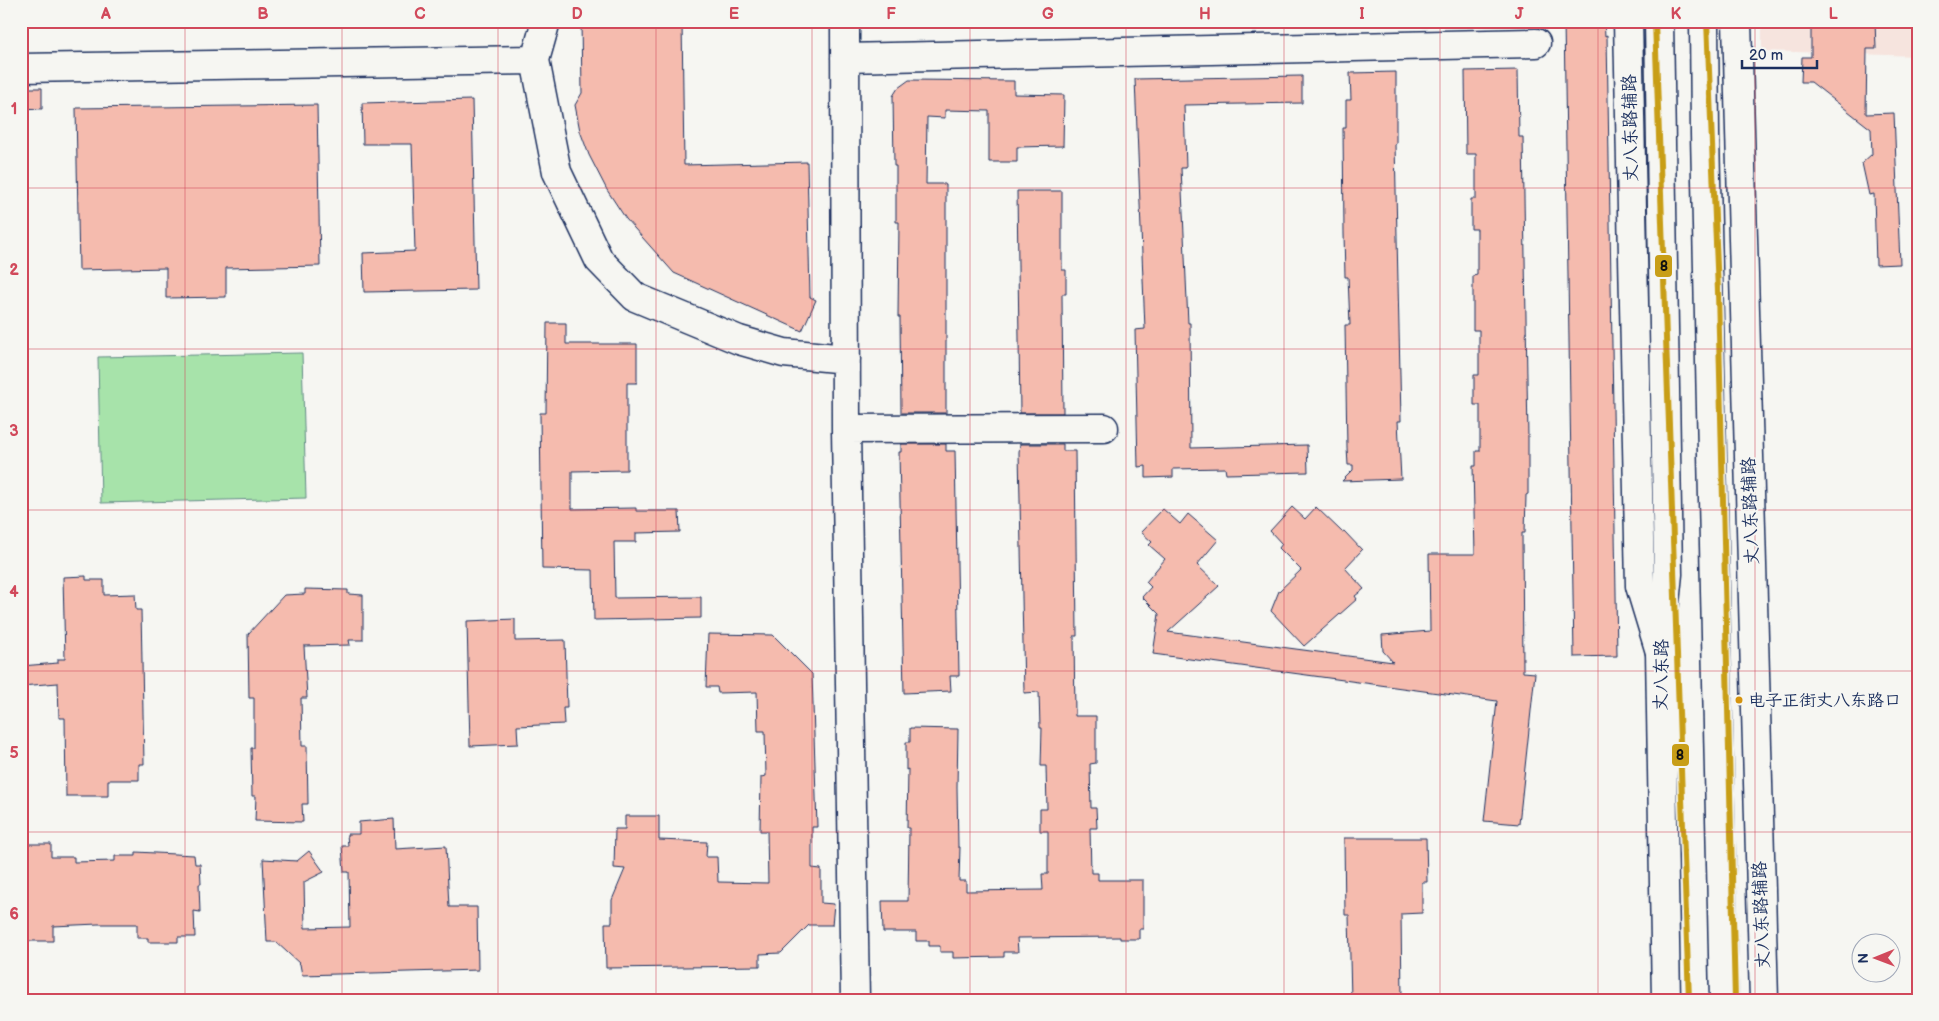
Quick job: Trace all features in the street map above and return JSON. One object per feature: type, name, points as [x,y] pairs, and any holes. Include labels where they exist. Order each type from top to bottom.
[{"type":"street","points":[[546,21],[535,60],[557,172],[599,260],[635,297],[740,340],[784,353],[846,359]]},
{"type":"street","points":[[845,21],[846,429],[855,1000]]},
{"type":"street","name":"丈八东路辅路","points":[[1628,21],[1640,586],[1660,652]]},
{"type":"street","name":"丈八东路","points":[[1659,21],[1668,574],[1660,652],[1666,1000]]},
{"type":"street","points":[[1704,21],[1705,144],[1724,1000]]},
{"type":"street","name":"丈八东路辅路","points":[[1737,21],[1764,1000]]},
{"type":"street","points":[[845,58],[1536,43]]},
{"type":"street","points":[[21,68],[535,60]]},
{"type":"street","points":[[846,429],[1104,428]]},
{"type":"shaded area","points":[[1762,21],[1918,21],[1918,56],[1762,51]]},
{"type":"green space","points":[[302,353],[306,498],[101,503],[98,357]]},
{"type":"building","points":[[581,21],[682,21],[684,165],[807,162],[810,297],[816,300],[802,331],[674,273],[626,219],[607,190],[589,155],[580,131],[575,105],[582,93]]},
{"type":"building","points":[[1564,21],[1604,21],[1605,36],[1607,35],[1617,656],[1574,657]]},
{"type":"building","points":[[1811,21],[1875,21],[1876,49],[1867,49],[1866,114],[1894,113],[1900,264],[1876,265],[1874,194],[1869,195],[1862,163],[1872,154],[1871,129],[1811,82],[1801,82],[1802,57],[1811,57]]},
{"type":"building","points":[[1518,70],[1519,137],[1523,137],[1528,438],[1528,494],[1526,495],[1525,533],[1522,533],[1523,672],[1535,673],[1519,824],[1484,821],[1497,701],[1153,654],[1159,614],[1142,597],[1151,587],[1146,582],[1165,559],[1149,545],[1152,542],[1141,532],[1163,509],[1180,524],[1188,514],[1218,540],[1197,565],[1219,586],[1168,632],[1393,662],[1383,651],[1382,635],[1430,631],[1429,554],[1475,554],[1473,466],[1476,466],[1476,451],[1480,451],[1480,405],[1474,405],[1474,375],[1479,375],[1479,330],[1473,330],[1473,276],[1477,275],[1477,229],[1471,229],[1471,199],[1476,199],[1476,154],[1466,154],[1465,71]]},
{"type":"building","points":[[1396,72],[1395,144],[1401,421],[1398,421],[1401,479],[1342,481],[1353,470],[1353,465],[1348,465],[1347,448],[1345,325],[1350,325],[1348,277],[1345,277],[1344,233],[1343,128],[1346,128],[1346,100],[1351,100],[1350,73]]},
{"type":"building","points":[[1302,76],[1302,103],[1184,105],[1186,168],[1181,168],[1188,323],[1190,323],[1191,448],[1307,445],[1308,472],[1226,474],[1225,468],[1173,469],[1173,477],[1146,478],[1146,466],[1138,467],[1135,330],[1145,329],[1135,79]]},
{"type":"building","points":[[909,80],[1014,81],[1014,94],[1064,95],[1063,146],[1017,147],[1017,162],[989,162],[989,111],[945,110],[945,118],[927,117],[926,184],[946,184],[946,413],[901,413],[900,317],[898,317],[899,222],[896,222],[893,96],[898,88]]},
{"type":"building","points":[[21,88],[42,88],[42,109],[21,108]]},
{"type":"building","points":[[472,100],[476,290],[364,292],[363,253],[415,251],[412,144],[363,144],[362,103]]},
{"type":"building","points":[[317,105],[320,266],[226,268],[226,297],[166,298],[166,268],[79,270],[76,108]]},
{"type":"building","points":[[1017,191],[1062,191],[1062,270],[1066,270],[1066,294],[1062,294],[1063,413],[1020,413]]},
{"type":"building","points":[[547,323],[566,323],[566,344],[637,344],[637,383],[627,383],[627,470],[572,471],[572,509],[636,508],[636,511],[679,511],[680,532],[636,533],[636,542],[614,542],[615,598],[701,597],[701,618],[594,620],[593,570],[542,569],[540,413],[546,413]]},
{"type":"building","points":[[901,444],[946,444],[946,451],[955,451],[959,676],[950,676],[951,691],[904,693],[899,452],[901,452]]},
{"type":"building","points":[[1020,444],[1063,444],[1063,451],[1075,451],[1077,636],[1074,636],[1075,716],[1096,716],[1096,763],[1090,764],[1091,808],[1096,808],[1097,828],[1090,828],[1091,873],[1098,873],[1098,880],[1143,880],[1143,929],[1139,929],[1139,939],[1120,939],[1120,937],[1017,938],[1018,952],[1004,952],[1004,957],[953,958],[953,952],[940,952],[940,946],[929,946],[929,941],[916,941],[916,932],[883,932],[882,901],[908,901],[909,828],[907,828],[908,769],[906,770],[906,742],[910,742],[910,728],[958,729],[959,881],[966,881],[966,891],[1043,890],[1042,874],[1048,874],[1048,831],[1040,831],[1040,809],[1047,809],[1046,766],[1041,766],[1042,728],[1040,728],[1039,692],[1024,693]]},
{"type":"building","points":[[1292,507],[1305,519],[1316,507],[1342,532],[1344,531],[1362,550],[1345,568],[1364,589],[1355,596],[1357,599],[1304,646],[1271,611],[1279,591],[1301,570],[1279,548],[1282,544],[1270,531]]},
{"type":"building","points":[[86,576],[86,580],[104,580],[104,595],[135,594],[136,610],[141,610],[144,764],[139,764],[139,780],[108,780],[108,796],[66,796],[65,718],[59,718],[58,683],[21,686],[21,666],[58,663],[58,659],[65,659],[63,577]]},
{"type":"building","points":[[305,589],[348,590],[348,594],[363,595],[363,640],[349,640],[350,645],[304,646],[307,698],[301,698],[302,746],[307,746],[308,804],[302,804],[303,822],[255,821],[256,796],[252,796],[251,748],[254,748],[254,698],[249,698],[248,634],[284,595],[305,594]]},
{"type":"building","points":[[515,619],[515,641],[565,640],[567,708],[563,708],[564,724],[517,726],[518,744],[470,746],[467,621]]},
{"type":"building","points":[[708,634],[773,635],[812,674],[817,827],[812,827],[812,868],[821,869],[821,903],[834,904],[832,925],[809,925],[781,953],[760,954],[760,966],[606,968],[605,923],[612,923],[612,900],[625,869],[614,868],[615,829],[625,829],[625,816],[659,816],[659,840],[707,842],[706,857],[717,857],[718,882],[768,883],[767,831],[760,831],[761,777],[766,776],[765,731],[758,731],[757,692],[718,693],[717,687],[706,687]]},
{"type":"building","points":[[394,819],[395,849],[446,846],[449,907],[477,907],[478,970],[302,975],[300,964],[276,942],[267,942],[263,859],[297,861],[309,851],[324,872],[304,882],[305,928],[350,927],[349,872],[344,872],[342,846],[348,846],[347,834],[359,834],[359,822]]},
{"type":"building","points":[[1344,838],[1426,838],[1427,882],[1422,882],[1422,913],[1401,914],[1402,1000],[1351,1000],[1349,915],[1345,915]]},
{"type":"building","points":[[21,844],[51,844],[51,857],[74,857],[74,862],[115,861],[115,856],[136,856],[136,852],[194,855],[195,864],[200,864],[201,884],[199,884],[200,912],[194,911],[195,937],[178,937],[178,942],[148,942],[148,938],[137,938],[137,924],[98,924],[53,926],[53,941],[21,941]]},
{"type":"transit line","name":"8","points":[[1655,21],[1689,1000]]},
{"type":"transit line","name":"8","points":[[1707,21],[1718,292],[1735,1000]]},
{"type":"place","name":"电子正街丈八东路口","points":[[1739,700]]}]
